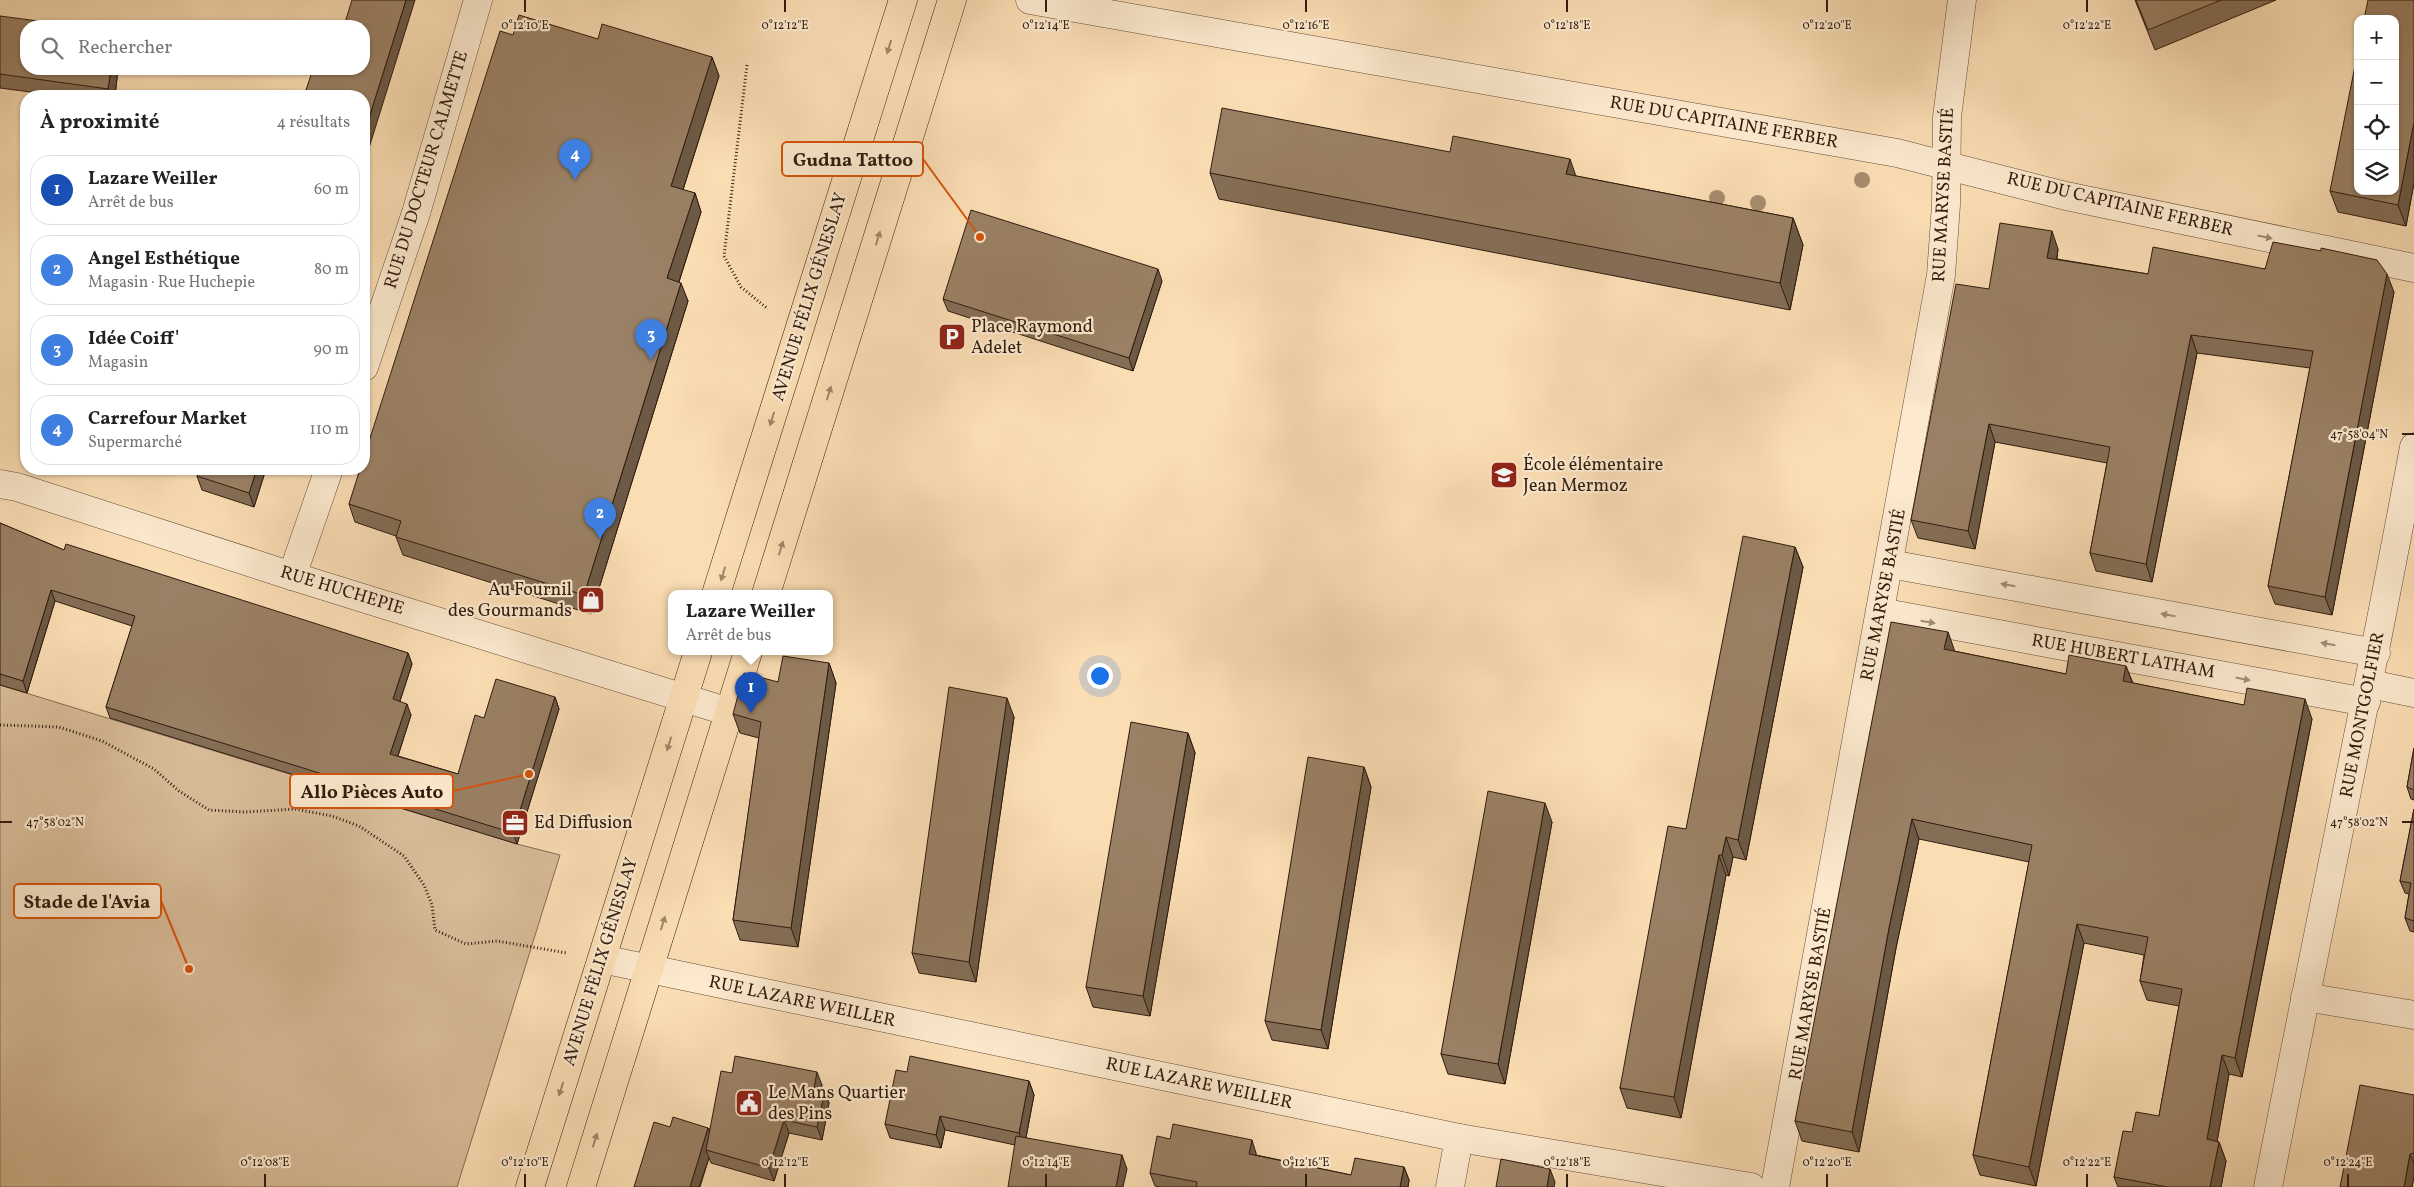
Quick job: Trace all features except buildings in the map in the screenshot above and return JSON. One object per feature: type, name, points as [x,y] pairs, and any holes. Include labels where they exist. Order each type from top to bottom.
[{"type":"main road","name":"AVENUE FÉLIX GÉNESLAY","points":[[717,590],[903,0]]},
{"type":"main road","points":[[767,590],[952,0]]},
{"type":"main road","name":"AVENUE FÉLIX GÉNESLAY","points":[[530,1187],[697,655]]},
{"type":"main road","points":[[581,1187],[747,655]]},
{"type":"street","name":"RUE DU DOCTEUR CALMETTE","points":[[370,349],[416,213],[478,0]]},
{"type":"street","name":"RUE DU CAPITAINE FERBER","points":[[1030,0],[1897,153],[2066,196],[2414,268]]},
{"type":"street","name":"RUE MARYSE BASTIÉ","points":[[1776,1187],[1941,275],[1946,205],[1947,117],[1962,0]]},
{"type":"street","name":"RUE MONTGOLFIER","points":[[2268,1187],[2376,653],[2414,447]]},
{"type":"street","points":[[292,576],[327,475]]},
{"type":"street","name":"RUE HUCHEPIE","points":[[0,484],[17,487],[292,576],[730,712]]},
{"type":"street","points":[[1890,564],[2376,653]]},
{"type":"street","name":"RUE HUBERT LATHAM","points":[[1880,612],[2368,693],[2414,693]]},
{"type":"street","name":"RUE LAZARE WEILLER","points":[[602,959],[1459,1138],[1751,1187]]},
{"type":"street","points":[[2305,997],[2414,1015]]},
{"type":"street","points":[[1450,1187],[1459,1138]]},
{"type":"path","points":[[747,65],[724,256],[741,287],[798,334]]},
{"type":"path","points":[[0,725],[59,727],[102,741],[154,770],[179,791],[209,810],[245,812],[295,808],[332,816],[359,826],[404,856],[424,885],[432,905],[435,930],[466,944],[497,941],[602,959]]},
{"type":"shaded area","points":[[0,685],[517,844],[560,855],[457,1187],[0,1187]]},
{"type":"place","name":"Carrefour Market","points":[[575,180]]},
{"type":"place","name":"Gudna Tattoo","points":[[980,237]]},
{"type":"place","name":"Place Raymond Adelet","points":[[952,337]]},
{"type":"place","name":"Idée Coiff'","points":[[651,360]]},
{"type":"place","name":"École élémentaire Jean Mermoz","points":[[1504,475]]},
{"type":"place","name":"Angel Esthétique","points":[[600,539]]},
{"type":"place","name":"Au Fournil des Gourmands","points":[[591,600]]},
{"type":"place","name":"Lazare Weiller","points":[[751,713]]},
{"type":"place","name":"Allo Pièces Auto","points":[[529,774]]},
{"type":"place","name":"Ed Diffusion","points":[[515,823]]},
{"type":"place","name":"Stade de l'Avia","points":[[189,969]]},
{"type":"place","name":"Le Mans Quartier des Pins","points":[[749,1103]]}]
